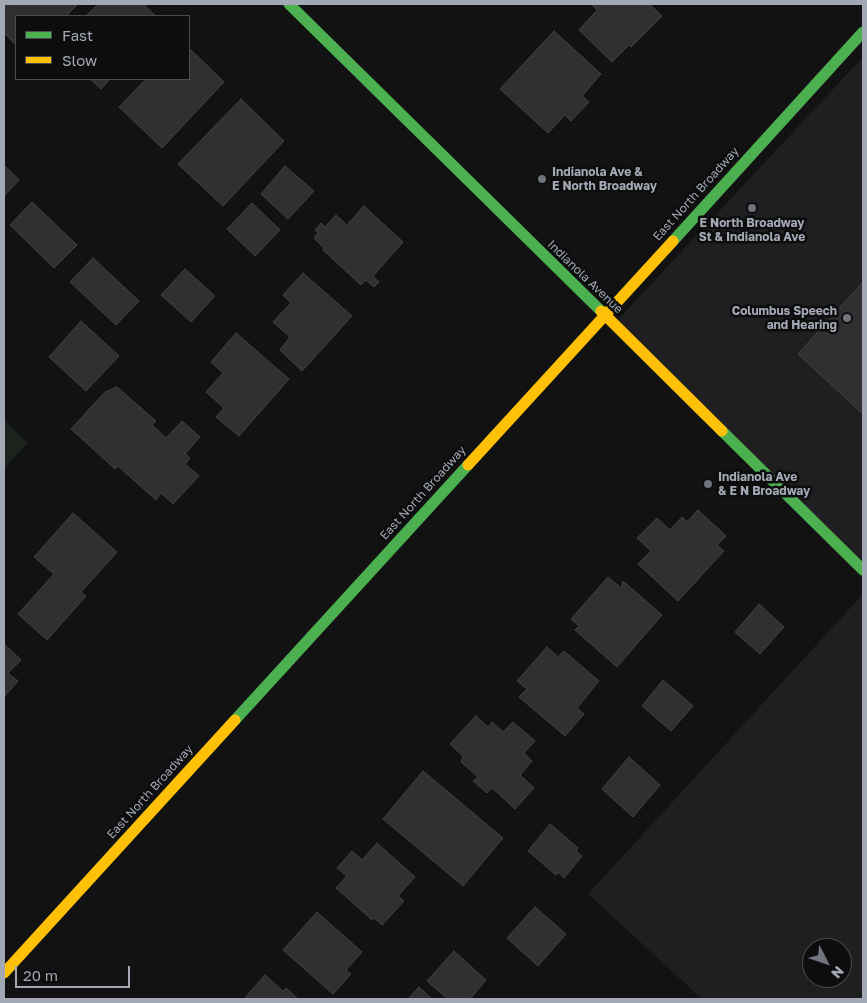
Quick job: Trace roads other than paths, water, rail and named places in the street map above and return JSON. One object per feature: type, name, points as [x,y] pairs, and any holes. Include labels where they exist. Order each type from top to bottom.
[{"type":"main road","name":"Indianola Avenue","points":[[288,4],[863,570]]},
{"type":"main road","name":"East North Broadway","points":[[4,973],[863,32]]},
{"type":"place","name":"Indianola Ave & E North Broadway","points":[[542,179]]},
{"type":"place","name":"E North Broadway St & Indianola Ave","points":[[752,208]]},
{"type":"place","name":"Columbus Speech and Hearing","points":[[847,318]]},
{"type":"place","name":"Indianola Ave & E N Broadway","points":[[708,484]]}]
